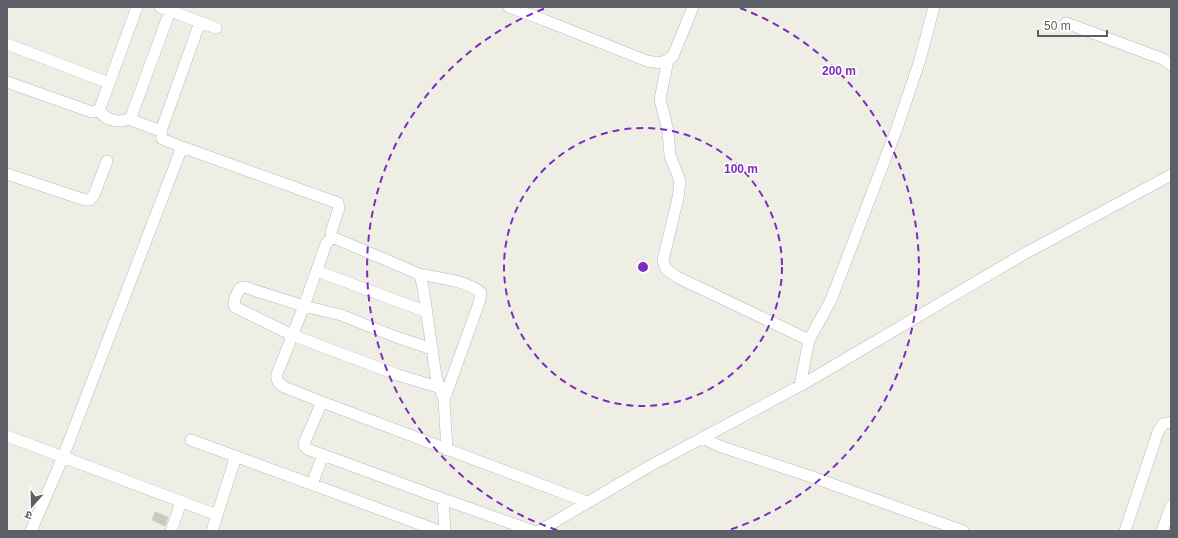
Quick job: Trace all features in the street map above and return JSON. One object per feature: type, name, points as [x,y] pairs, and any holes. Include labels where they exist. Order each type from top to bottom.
[{"type":"street","points":[[99,111],[136,7]]},
{"type":"street","points":[[510,7],[647,61],[663,63],[673,56],[693,7]]},
{"type":"street","points":[[800,386],[809,340],[831,300],[897,128],[920,60],[934,7]]},
{"type":"street","points":[[128,119],[131,117],[136,107],[165,9],[216,28]]},
{"type":"street","points":[[200,22],[161,131],[162,139],[338,203],[339,210],[330,232],[332,237],[419,274],[461,283],[476,288],[481,293],[479,303],[444,400]]},
{"type":"street","points":[[1066,23],[1163,59],[1171,64]]},
{"type":"street","points":[[7,44],[109,83]]},
{"type":"street","points":[[668,60],[660,98],[668,131],[670,155],[680,180],[678,198],[663,260],[666,269],[677,277],[809,340]]},
{"type":"street","points":[[7,82],[92,112],[99,111]]},
{"type":"street","points":[[99,111],[103,116],[109,119],[128,119],[161,131]]},
{"type":"street","points":[[31,531],[63,457],[182,147]]},
{"type":"street","points":[[7,174],[85,200],[89,200],[94,195],[107,161]]},
{"type":"street","points":[[539,531],[586,502],[800,386],[1022,256],[1171,176]]},
{"type":"street","points":[[332,237],[327,242],[277,374],[278,382],[284,388],[586,502]]},
{"type":"street","points":[[317,271],[427,312]]},
{"type":"street","points":[[419,274],[422,279],[436,376],[444,400],[447,450]]},
{"type":"street","points":[[432,349],[396,337],[341,315],[304,306],[244,287],[239,290],[235,298],[235,307],[292,335],[410,379],[440,388]]},
{"type":"street","points":[[322,402],[304,445],[307,449],[533,531]]},
{"type":"street","points":[[1125,531],[1158,432],[1163,424],[1171,422]]},
{"type":"street","points":[[7,436],[217,515]]},
{"type":"street","points":[[702,438],[722,447],[812,477],[963,531]]},
{"type":"street","points":[[191,440],[439,531]]},
{"type":"street","points":[[312,484],[323,455]]},
{"type":"street","points":[[212,531],[236,456]]},
{"type":"street","points":[[442,499],[445,531]]},
{"type":"street","points":[[171,531],[181,502]]},
{"type":"street","points":[[1162,531],[1171,506]]},
{"type":"building","points":[[155,512],[168,517],[165,526],[152,520]]}]
